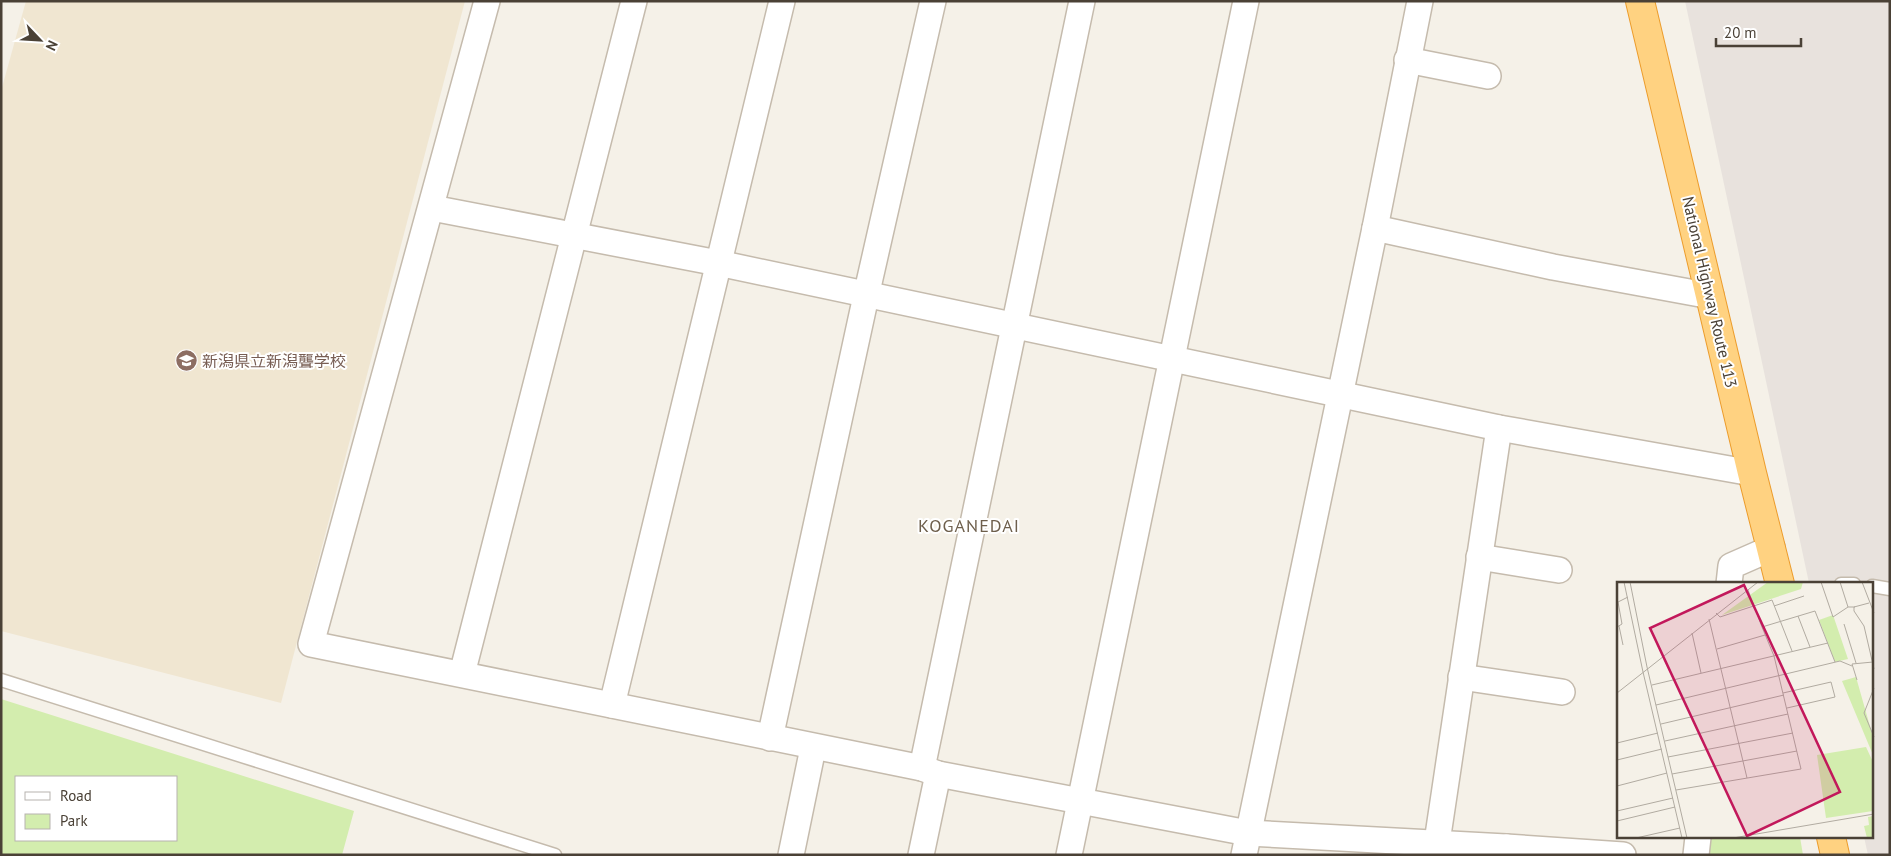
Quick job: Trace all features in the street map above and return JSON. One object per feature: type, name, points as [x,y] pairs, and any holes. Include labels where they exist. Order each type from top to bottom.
[{"type":"highway","name":"National Highway Route 113","points":[[1640,1],[1780,582]]},
{"type":"highway","points":[[1831,838],[1835,855]]},
{"type":"street","points":[[487,1],[432,208],[311,644],[1080,803],[1246,844],[1437,842],[1505,851],[1623,855]]},
{"type":"street","points":[[462,674],[634,1]]},
{"type":"street","points":[[612,705],[782,1]]},
{"type":"street","points":[[770,738],[866,296],[933,1]]},
{"type":"street","points":[[920,855],[930,771],[1014,324],[1082,1]]},
{"type":"street","points":[[1069,855],[1246,1]]},
{"type":"street","points":[[1246,844],[1375,228],[1420,1]]},
{"type":"street","points":[[1407,60],[1488,76]]},
{"type":"street","points":[[432,208],[718,263],[866,296],[1014,324],[1499,428],[1752,472]]},
{"type":"street","points":[[1375,228],[1553,266],[1711,296]]},
{"type":"street","points":[[1437,842],[1499,428]]},
{"type":"street","points":[[1729,582],[1731,566],[1772,548]]},
{"type":"street","points":[[1479,557],[1559,570]]},
{"type":"street","points":[[1461,677],[1562,692]]},
{"type":"street","points":[[791,855],[814,748]]},
{"type":"street","points":[[1696,855],[1698,838]]},
{"type":"lane","points":[[1874,586],[1890,589]]},
{"type":"lane","points":[[1,680],[555,855]]},
{"type":"shaded area","name":"新潟県立新潟聾学校","points":[[26,1],[465,1],[281,703],[1,631],[1,91]]},
{"type":"shaded area","points":[[1685,1],[1890,1],[1890,855],[1868,855],[1864,838],[1874,838],[1874,582],[1809,582]]},
{"type":"green space","points":[[1,699],[354,811],[342,855],[1,855]]},
{"type":"green space","points":[[1709,838],[1800,838],[1803,855],[1707,855]]},
{"type":"place","name":"新潟県立新潟聾学校","points":[[186,361]]},
{"type":"district","name":"KOGANEDAI","points":[[969,526]]}]
